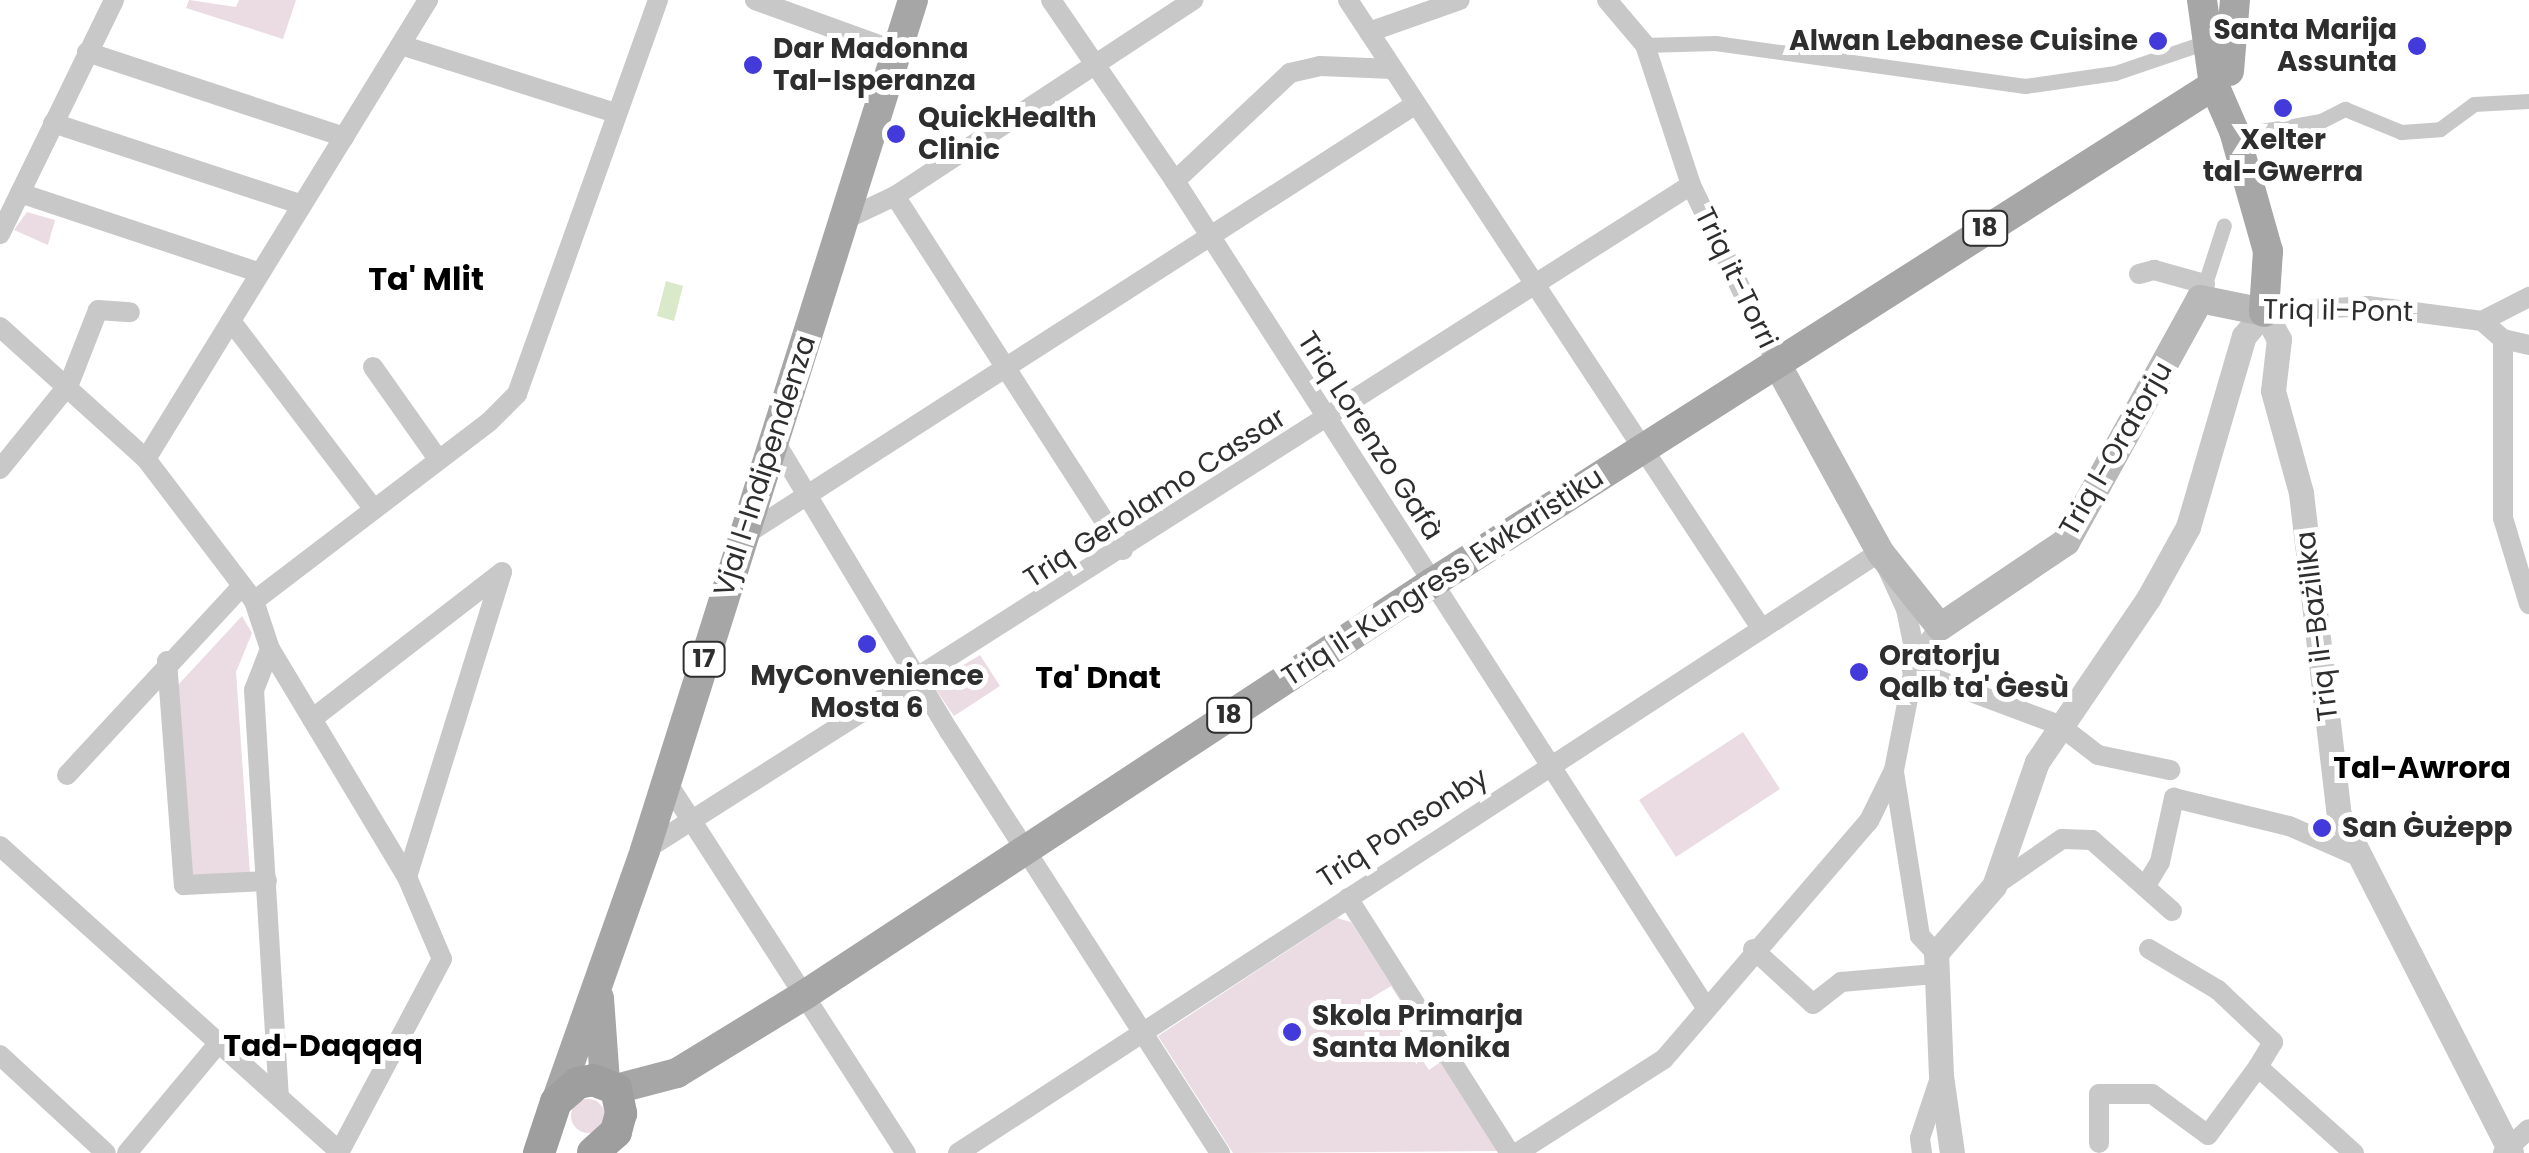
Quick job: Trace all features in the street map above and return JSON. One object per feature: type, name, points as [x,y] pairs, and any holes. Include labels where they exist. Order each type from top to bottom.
[{"type":"highway","points":[[539,1153],[556,1102],[578,1083],[610,1085],[621,1114],[613,1146]]},
{"type":"main road","name":"Vjal l-Indipendenza","points":[[556,1102],[599,990],[645,850],[913,0]]},
{"type":"main road","points":[[2202,0],[2218,39],[2242,132]]},
{"type":"main road","points":[[2235,0],[2218,39],[2214,85],[2242,132]]},
{"type":"main road","name":"Triq il-Kungress Ewkaristiku","points":[[610,1085],[677,1073],[806,994],[1432,583],[2214,85]]},
{"type":"main road","name":"Triq il-Bażilika","points":[[2242,132],[2268,251],[2264,312]]},
{"type":"main road","name":"Triq il-Pont","points":[[2203,292],[2264,312]]},
{"type":"main road","name":"Triq l-Oratorju","points":[[1940,627],[2066,542],[2203,292]]},
{"type":"main road","name":"Triq it-Torri","points":[[1776,362],[1880,552],[1940,627]]},
{"type":"main road","name":"Vjal l-Indipendenza","points":[[599,990],[610,1085]]},
{"type":"street","points":[[0,234],[114,0]]},
{"type":"street","points":[[146,459],[428,0]]},
{"type":"street","points":[[68,775],[167,661],[248,594],[438,460],[517,394],[658,0]]},
{"type":"street","points":[[755,0],[896,51]]},
{"type":"street","name":"Triq Lorenzo Gafà","points":[[1051,0],[1175,180],[1705,1006]]},
{"type":"street","points":[[842,221],[895,196],[1192,0]]},
{"type":"street","points":[[1348,0],[1647,448],[1762,628]]},
{"type":"street","points":[[1369,32],[1460,0]]},
{"type":"street","name":"Triq it-Torri","points":[[1607,0],[1645,45],[1691,185],[1776,362]]},
{"type":"street","points":[[1645,45],[1716,43],[2024,86],[2115,73],[2218,39]]},
{"type":"street","points":[[400,45],[616,113]]},
{"type":"street","points":[[87,52],[344,137]]},
{"type":"street","points":[[1175,180],[1290,73],[1320,66],[1394,69]]},
{"type":"street","points":[[2242,132],[2321,121],[2345,109],[2401,132],[2440,129],[2474,104],[2529,101]]},
{"type":"street","points":[[742,537],[1416,104]]},
{"type":"street","points":[[53,123],[302,205]]},
{"type":"street","name":"Triq Gerolamo Cassar","points":[[645,850],[1329,420],[1534,283],[1691,185]]},
{"type":"street","points":[[20,193],[260,273]]},
{"type":"street","points":[[895,196],[1123,550]]},
{"type":"street","name":"Triq l-Oratorju","points":[[2203,292],[2224,225]]},
{"type":"street","points":[[2138,274],[2154,270],[2203,292]]},
{"type":"street","points":[[2529,297],[2482,320],[2503,339],[2529,345]]},
{"type":"street","name":"Triq il-Pont","points":[[2264,312],[2368,306],[2482,320]]},
{"type":"street","points":[[0,469],[69,384],[98,310],[130,312]]},
{"type":"street","points":[[1753,949],[1813,1004],[1841,982],[1935,964],[1994,886],[2037,762],[2149,597],[2188,527],[2244,336],[2264,312]]},
{"type":"street","name":"Triq il-Bażilika","points":[[2264,312],[2279,340],[2273,391],[2300,492],[2339,815],[2507,1151]]},
{"type":"street","points":[[231,320],[373,508]]},
{"type":"street","points":[[0,327],[69,384],[146,459],[248,594],[270,648],[407,877],[442,958],[340,1153],[221,1040],[0,846]]},
{"type":"street","points":[[2503,339],[2504,518],[2529,604]]},
{"type":"street","points":[[2241,352],[2257,362],[2277,360]]},
{"type":"street","points":[[373,367],[438,460]]},
{"type":"street","points":[[774,440],[916,680],[1220,1153]]},
{"type":"street","name":"Triq it-Torri","points":[[1880,552],[1906,609],[1914,664]]},
{"type":"street","name":"Triq Ponsonby","points":[[958,1153],[1880,552]]},
{"type":"street","points":[[312,720],[502,572],[407,877]]},
{"type":"street","name":"Triq l-Oratorju","points":[[1914,664],[1940,627]]},
{"type":"street","points":[[270,648],[254,690],[279,1094]]},
{"type":"street","points":[[167,661],[184,885],[266,880]]},
{"type":"street","points":[[1348,898],[1514,1153],[1664,1059],[1753,949],[1869,821],[1894,770],[1914,664],[2059,725],[2098,755],[2170,770]]},
{"type":"street","points":[[1894,770],[1920,936],[1935,964],[1941,1076],[1952,1153]]},
{"type":"street","points":[[666,781],[906,1153]]},
{"type":"street","points":[[2145,887],[2160,862],[2174,798],[2288,826],[2360,857]]},
{"type":"street","points":[[2288,826],[2339,815]]},
{"type":"street","points":[[1994,886],[2062,839],[2092,840],[2172,911]]},
{"type":"street","points":[[2099,1143],[2099,1094],[2152,1094],[2208,1135],[2274,1042],[2218,990],[2149,948]]},
{"type":"street","points":[[126,1153],[221,1040]]},
{"type":"street","points":[[0,1055],[106,1153]]},
{"type":"street","points":[[2258,1067],[2354,1153]]},
{"type":"street","points":[[1922,1153],[1920,1138],[1941,1076]]},
{"type":"street","points":[[2507,1151],[2529,1129]]},
{"type":"shaded area","points":[[189,0],[236,7],[239,0],[296,0],[283,39],[186,8]]},
{"type":"shaded area","points":[[27,212],[55,220],[48,245],[14,230]]},
{"type":"shaded area","points":[[666,281],[683,286],[674,321],[657,316]]},
{"type":"shaded area","points":[[242,616],[252,633],[236,672],[250,874],[192,877],[178,685]]},
{"type":"shaded area","points":[[980,655],[1000,686],[954,716],[932,684]]},
{"type":"shaded area","points":[[1743,732],[1780,789],[1676,857],[1639,800]]},
{"type":"shaded area","name":"Skola Primarja Santa Monika","points":[[1337,918],[1351,922],[1498,1151],[1233,1153],[1158,1036]],"holes":[[[1391,986],[1439,1063],[1429,1070],[1393,1017],[1372,1029],[1358,1006]]]},
{"type":"shaded area","points":[[588,1099],[600,1104],[605,1116],[600,1128],[588,1133],[576,1128],[571,1116],[576,1104]]},
{"type":"place","name":"Alwan Lebanese Cuisine","points":[[2158,41]]},
{"type":"place","name":"Santa Marija Assunta","points":[[2417,46]]},
{"type":"place","name":"Dar Madonna Tal-Isperanza","points":[[753,65]]},
{"type":"place","name":"Xelter tal-Gwerra","points":[[2283,108]]},
{"type":"place","name":"QuickHealth Clinic","points":[[896,134]]},
{"type":"place","name":"MyConvenience Mosta 6","points":[[867,644]]},
{"type":"place","name":"Oratorju Qalb ta' Ġesù","points":[[1859,672]]},
{"type":"place","name":"San Ġużepp","points":[[2322,828]]},
{"type":"place","name":"Skola Primarja Santa Monika","points":[[1292,1032]]},
{"type":"district","name":"Ta' Mlit","points":[[426,279]]},
{"type":"district","name":"Ta' Dnat","points":[[1098,678]]},
{"type":"district","name":"Tal-Awrora","points":[[2422,768]]},
{"type":"district","name":"Tad-Daqqaq","points":[[323,1046]]}]
